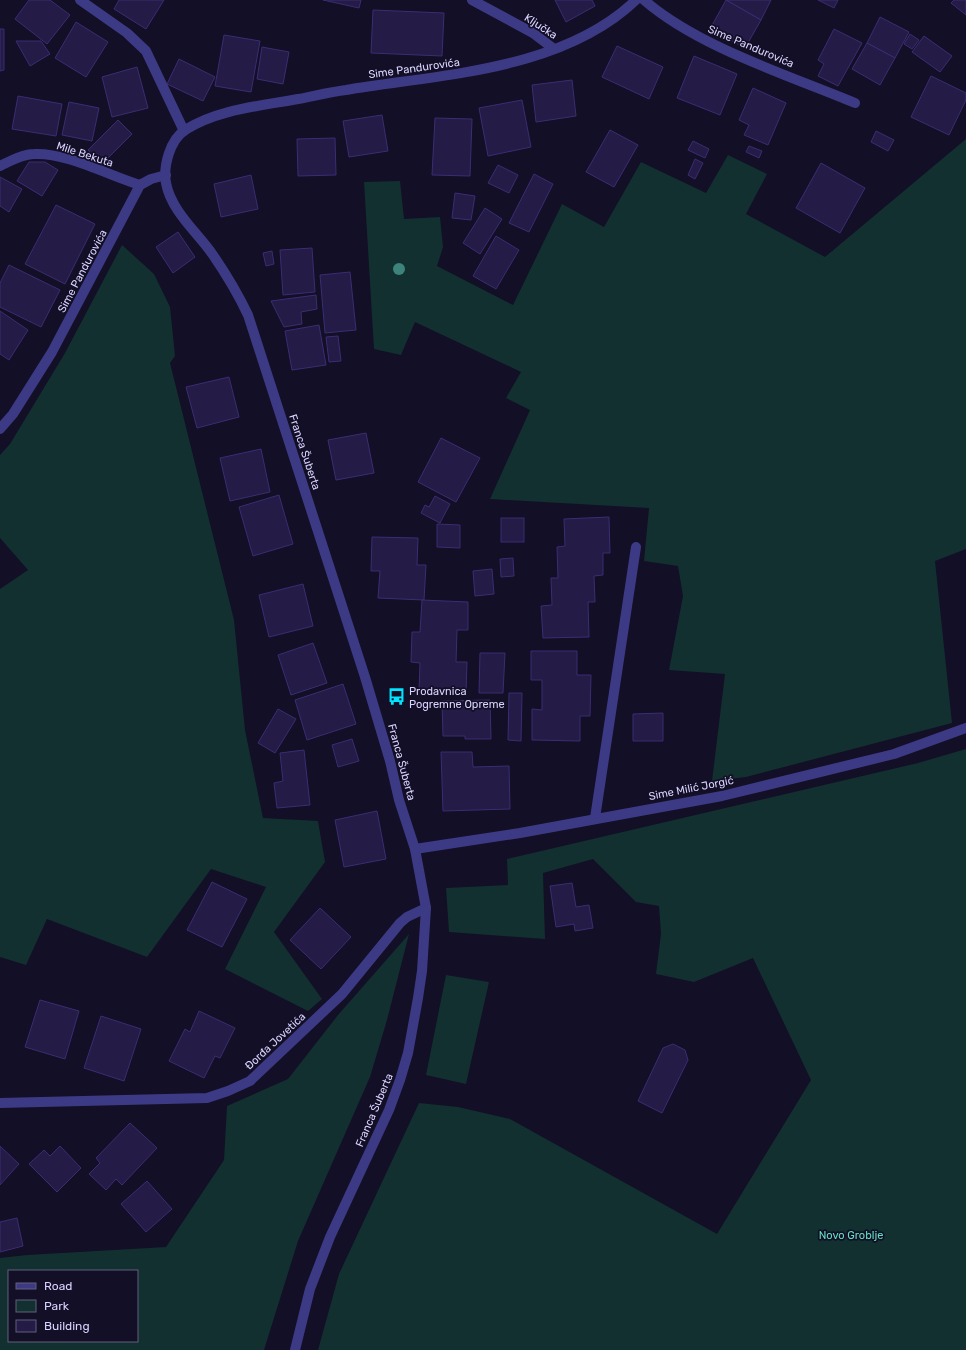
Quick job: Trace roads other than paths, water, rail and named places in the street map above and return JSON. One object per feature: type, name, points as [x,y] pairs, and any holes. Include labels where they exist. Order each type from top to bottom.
[{"type":"street","points":[[80,0],[127,33],[146,51],[184,131]]},
{"type":"street","name":"Ključka","points":[[472,0],[533,32],[554,49]]},
{"type":"street","name":"Sime Pandurovića","points":[[166,175],[171,148],[184,131],[203,121],[265,104],[495,67],[554,49],[594,32],[625,10],[636,0]]},
{"type":"street","name":"Sime Pandurovića","points":[[644,0],[658,12],[687,31],[746,58],[855,103]]},
{"type":"street","name":"Mile Bekuta","points":[[0,166],[12,160],[32,154],[44,154],[79,163],[140,185]]},
{"type":"street","points":[[140,185],[151,179],[166,175]]},
{"type":"street","name":"Franca Šuberta","points":[[166,175],[168,189],[177,207],[212,253],[235,289],[248,315],[365,677],[390,761],[399,800],[415,848],[426,908],[422,971],[418,998],[408,1053],[400,1080],[389,1110],[330,1237],[310,1289],[295,1350]]},
{"type":"street","name":"Sime Pandurovića","points":[[0,429],[13,414],[52,352],[140,185]]},
{"type":"street","points":[[595,818],[636,547]]},
{"type":"street","name":"Sime Milić Jorgić","points":[[415,848],[520,833],[730,794],[894,754],[966,728]]},
{"type":"street","name":"Đorđa Jovetića","points":[[0,1103],[207,1098],[228,1092],[250,1081],[303,1032],[342,994],[400,923],[407,917],[426,908]]},
{"type":"place","name":"Prodavnica Pogremne Opreme","points":[[396,697]]},
{"type":"park label","name":"Novo Groblje","points":[[851,1235]]}]
